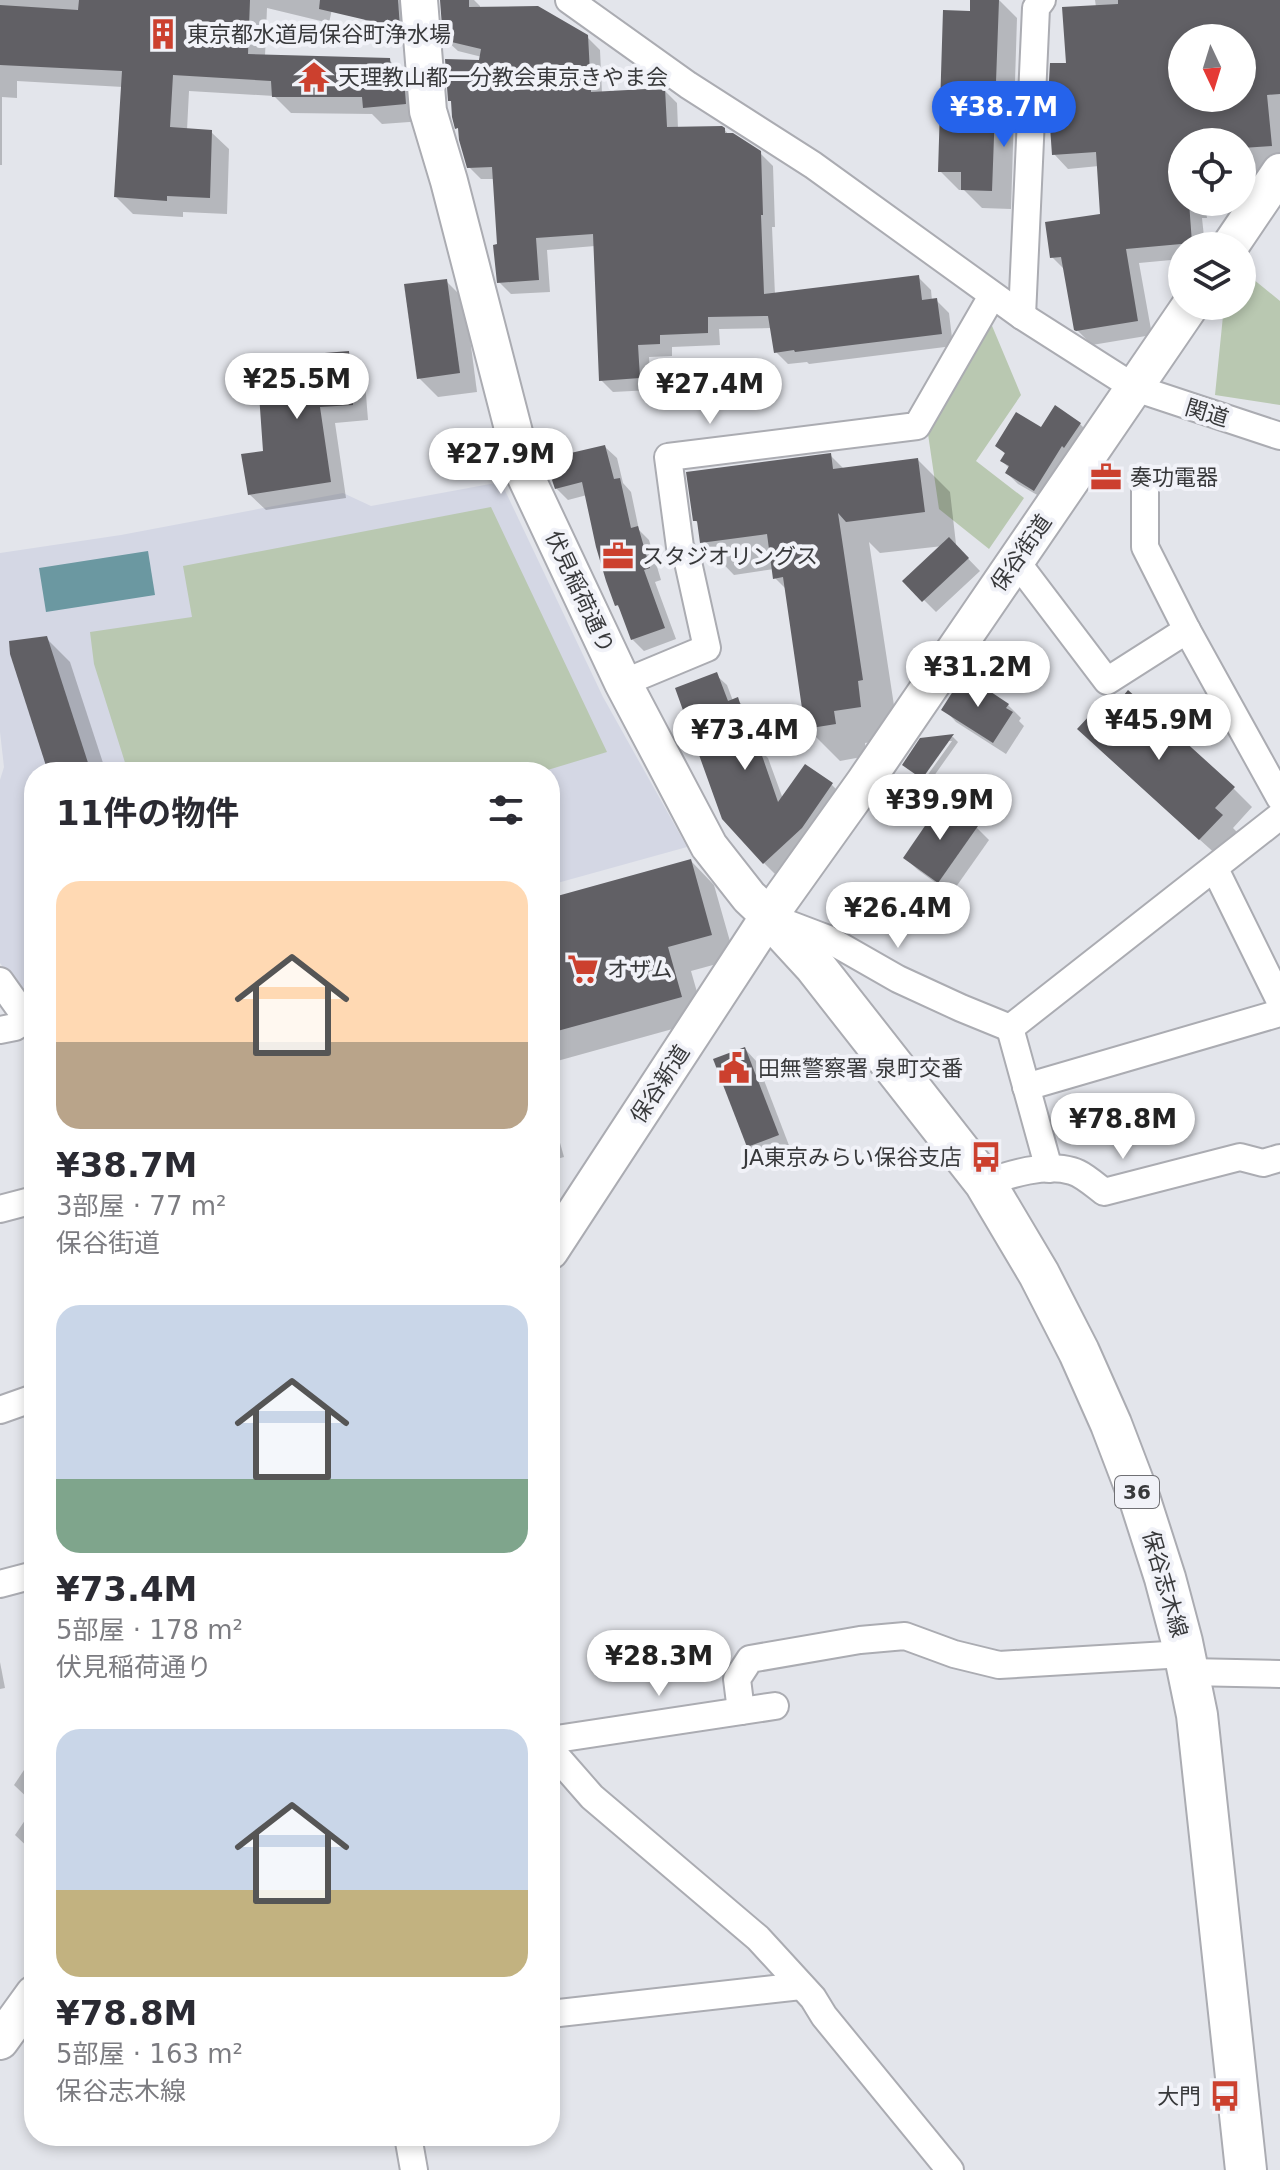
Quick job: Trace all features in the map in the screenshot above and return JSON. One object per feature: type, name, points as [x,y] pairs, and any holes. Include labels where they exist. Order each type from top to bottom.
[{"type":"main road","name":"伏見稲荷通り","points":[[419,0],[428,111],[525,475],[623,683],[709,846],[749,897],[769,916]]},
{"type":"main road","points":[[1239,232],[1280,172]]},
{"type":"main road","name":"保谷街道","points":[[769,916],[864,783],[1181,320]]},
{"type":"main road","name":"保谷志木線","points":[[769,916],[814,965],[985,1183],[1039,1274],[1111,1424],[1165,1578],[1197,1715],[1246,2170]]},
{"type":"main road","name":"保谷新道","points":[[560,1236],[769,916]]},
{"type":"main road","points":[[0,2041],[24,2008]]},
{"type":"street","name":"関道","points":[[569,0],[688,85],[813,165],[992,296],[1135,388],[1280,436]]},
{"type":"street","points":[[1022,316],[1036,8],[1042,0]]},
{"type":"street","points":[[623,683],[707,648],[688,562],[680,547],[668,457],[917,426],[992,296]]},
{"type":"street","points":[[1145,490],[1145,547],[1280,798]]},
{"type":"street","points":[[1016,561],[1107,681],[1187,630]]},
{"type":"street","points":[[1010,1028],[1280,816]]},
{"type":"street","points":[[1215,869],[1280,1001]]},
{"type":"street","points":[[769,916],[828,939],[898,979],[1010,1028]]},
{"type":"street","points":[[0,981],[24,1014]]},
{"type":"street","points":[[1026,1087],[1280,1013]]},
{"type":"street","points":[[0,1030],[24,1024]]},
{"type":"street","points":[[1010,1028],[1049,1169]]},
{"type":"street","points":[[985,1183],[1012,1173],[1049,1169],[1074,1171],[1104,1192],[1240,1157],[1263,1163],[1280,1158]]},
{"type":"street","points":[[0,1209],[24,1203]]},
{"type":"street","points":[[0,1410],[24,1402]]},
{"type":"street","points":[[0,1584],[24,1578]]},
{"type":"street","points":[[741,1711],[737,1679],[750,1659],[860,1640],[905,1636],[954,1654],[999,1665],[1186,1663],[1280,1674]]},
{"type":"street","points":[[560,1738],[775,1706]]},
{"type":"street","points":[[560,1760],[592,1797],[758,1938],[801,1986],[950,2170]]},
{"type":"street","points":[[560,2013],[801,1986]]},
{"type":"street","points":[[410,2146],[414,2170]]},
{"type":"shaded area","points":[[501,482],[603,697],[687,847],[560,882],[560,762],[24,762],[24,998],[0,963],[0,780],[4,767],[0,732],[0,553],[121,535],[343,493],[371,506]]},
{"type":"green space","points":[[1256,281],[1280,301],[1280,405],[1215,395],[1223,320],[1256,320]]},
{"type":"green space","points":[[990,321],[1021,395],[976,461],[1024,498],[989,549],[939,509],[928,434],[931,421]]},
{"type":"green space","points":[[491,507],[607,752],[560,766],[560,762],[125,762],[94,664],[90,632],[192,617],[183,566]]},
{"type":"water","points":[[148,551],[155,595],[46,612],[39,568]]},
{"type":"building","points":[[79,0],[250,0],[248,54],[390,58],[392,79],[404,78],[406,104],[363,108],[362,97],[272,97],[271,81],[173,75],[170,127],[212,130],[210,198],[167,196],[167,201],[114,197],[122,71],[0,65],[0,5],[78,10]]},
{"type":"building","points":[[320,0],[398,0],[400,28],[319,9]]},
{"type":"building","points":[[440,0],[469,0],[469,7],[538,6],[588,35],[591,92],[665,88],[667,127],[722,126],[725,133],[733,133],[761,151],[764,294],[919,275],[922,300],[937,298],[942,334],[774,353],[768,316],[708,317],[708,333],[660,335],[660,344],[638,345],[640,378],[599,381],[593,234],[536,238],[539,280],[497,283],[492,167],[467,168],[458,128],[455,129],[452,117],[451,101],[448,101],[445,59],[479,60],[481,49],[443,40]]},
{"type":"building","points":[[970,0],[999,0],[992,191],[961,190],[961,172],[938,172],[943,10],[970,11]]},
{"type":"building","points":[[1118,0],[1280,0],[1280,94],[1267,95],[1272,146],[1256,147],[1256,128],[1168,128],[1168,216],[1190,216],[1191,232],[1168,232],[1168,245],[1126,249],[1138,321],[1076,331],[1061,257],[1050,258],[1045,222],[1100,214],[1096,152],[1052,155],[1048,98],[1050,63],[1066,63],[1062,7],[1118,4]]},
{"type":"building","points":[[447,279],[460,373],[417,379],[404,284]]},
{"type":"building","points":[[349,351],[353,405],[320,407],[331,482],[248,495],[241,454],[263,451],[259,394],[267,393],[264,358]]},
{"type":"building","points":[[1055,405],[1081,423],[1064,448],[1062,446],[1034,491],[1005,473],[1009,466],[1000,461],[1005,453],[995,446],[1016,412],[1041,427]]},
{"type":"building","points":[[605,445],[614,479],[620,478],[631,528],[638,526],[650,568],[644,570],[665,628],[631,640],[606,581],[582,482],[555,489],[545,459]]},
{"type":"building","points":[[831,453],[833,469],[918,458],[925,512],[846,522],[838,513],[863,680],[858,681],[861,707],[834,711],[836,724],[805,729],[783,577],[773,579],[767,534],[700,543],[697,521],[693,521],[686,472]]},
{"type":"building","points":[[949,537],[969,558],[922,602],[902,581]]},
{"type":"building","points":[[47,636],[88,762],[45,762],[10,654],[9,641]]},
{"type":"building","points":[[717,672],[728,701],[738,697],[754,746],[758,744],[778,802],[805,764],[833,783],[802,828],[763,864],[722,819],[675,688]]},
{"type":"building","points":[[964,674],[1009,704],[1006,708],[1013,712],[993,743],[941,710]]},
{"type":"building","points":[[1128,690],[1235,787],[1215,808],[1223,815],[1199,840],[1077,729],[1105,699],[1114,707]]},
{"type":"building","points":[[954,734],[922,779],[902,765],[920,738]]},
{"type":"building","points":[[942,801],[978,826],[938,883],[903,858]]},
{"type":"building","points":[[691,859],[712,935],[668,947],[682,997],[560,1030],[560,895]]},
{"type":"building","points":[[745,1047],[779,1135],[747,1147],[713,1059]]},
{"type":"place","name":"東京都水道局保谷町浄水場","points":[[163,34]]},
{"type":"place","name":"天理教山都一分教会東京きやま会","points":[[314,77]]},
{"type":"place","name":"奏功電器","points":[[1106,477]]},
{"type":"place","name":"スタジオリングス","points":[[618,556]]},
{"type":"place","name":"オザム","points":[[583,969]]},
{"type":"place","name":"田無警察署 泉町交番","points":[[734,1068]]},
{"type":"place","name":"JA東京みらい保谷支店","points":[[986,1157]]},
{"type":"place","name":"大門","points":[[1225,2096]]}]
